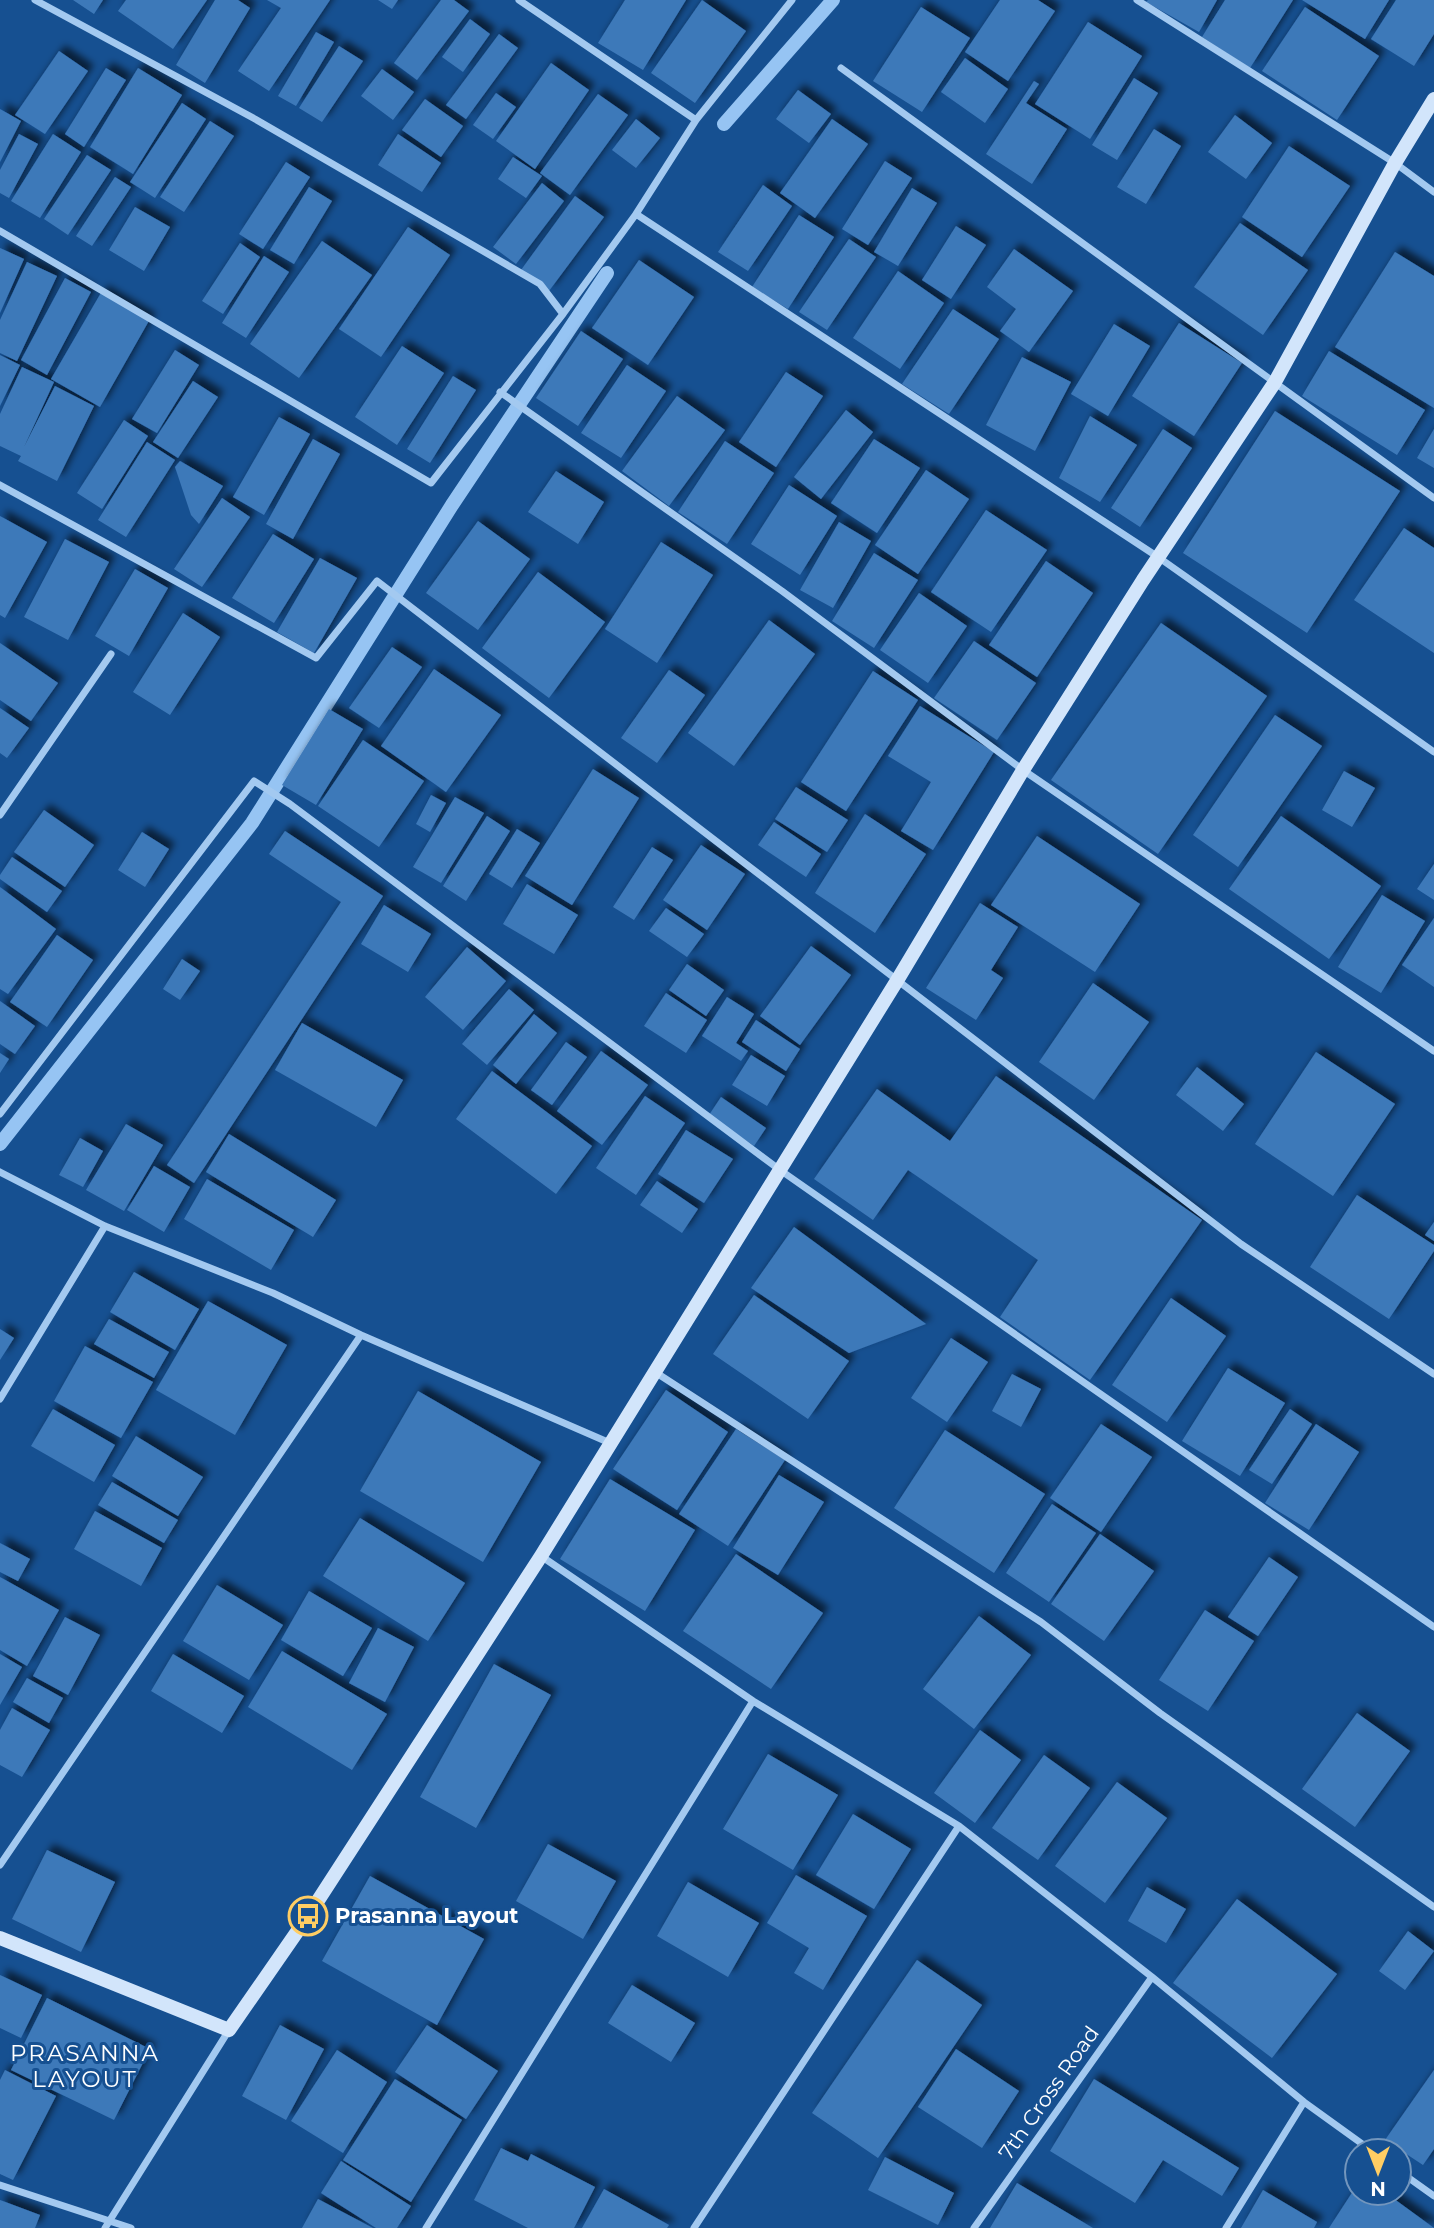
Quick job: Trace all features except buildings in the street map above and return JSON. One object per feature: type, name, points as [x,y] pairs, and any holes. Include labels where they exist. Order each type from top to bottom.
[{"type":"street","points":[[35,0],[256,119],[540,284],[563,314]]},
{"type":"street","points":[[519,0],[696,120]]},
{"type":"street","points":[[0,231],[431,483],[563,314],[636,214],[696,120],[792,0]]},
{"type":"street","points":[[1138,0],[1395,163],[1434,192]]},
{"type":"street","points":[[841,68],[1434,498]]},
{"type":"street","points":[[107,2225],[229,2030],[308,1916],[541,1556],[898,979],[1023,770],[1158,557],[1275,382],[1395,163],[1434,99]]},
{"type":"street","points":[[636,214],[1158,557],[1434,752]]},
{"type":"street","points":[[500,392],[782,592],[1023,770],[1434,1051]]},
{"type":"street","points":[[0,485],[316,658],[377,581],[1241,1244],[1434,1374]]},
{"type":"street","points":[[0,814],[111,654]]},
{"type":"street","points":[[0,1114],[254,781],[290,804],[780,1170],[1434,1627]]},
{"type":"street","points":[[1,1173],[105,1226],[273,1293],[361,1335],[610,1443]]},
{"type":"street","points":[[0,1399],[105,1226]]},
{"type":"street","points":[[0,1865],[361,1335]]},
{"type":"street","points":[[655,1372],[1041,1622],[1160,1713],[1434,1906]]},
{"type":"street","points":[[541,1556],[753,1701],[958,1826],[1152,1978],[1304,2102],[1353,2137]]},
{"type":"street","points":[[426,2228],[753,1701]]},
{"type":"street","points":[[694,2228],[958,1826]]},
{"type":"street","points":[[0,1938],[229,2030]]},
{"type":"street","name":"7th Cross Road","points":[[974,2228],[1152,1978]]},
{"type":"street","points":[[1226,2228],[1304,2102]]},
{"type":"street","points":[[1413,2181],[1434,2196]]},
{"type":"street","points":[[0,2185],[107,2225],[131,2228]]},
{"type":"waterway","points":[[724,124],[833,0]]},
{"type":"waterway","points":[[0,1144],[252,823],[452,505],[607,273]]},
{"type":"place","name":"Prasanna Layout","points":[[308,1916]]},
{"type":"district","name":"PRASANNA LAYOUT","points":[[85,2066]]}]
